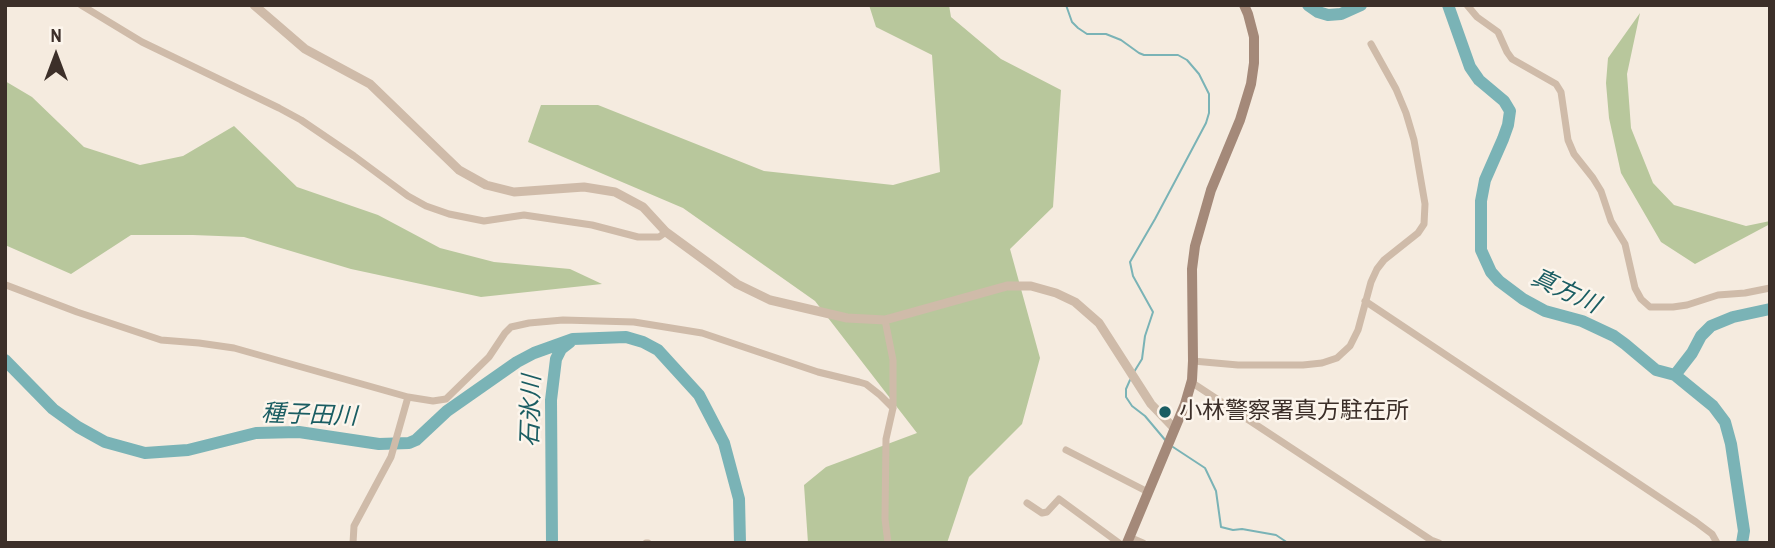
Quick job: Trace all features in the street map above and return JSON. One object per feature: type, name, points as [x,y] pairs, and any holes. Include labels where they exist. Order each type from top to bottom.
[{"type":"main road","points":[[1128,540],[1185,404],[1191,382],[1192,270],[1195,246],[1211,190],[1240,120],[1254,63],[1254,37],[1244,5]]},
{"type":"street","points":[[81,5],[142,43],[301,120],[426,206],[484,221],[524,215],[592,225],[638,237],[659,237],[666,232]]},
{"type":"street","points":[[254,5],[305,49],[370,83],[459,170],[486,185],[514,192],[584,187],[615,192],[643,206],[666,232],[737,284],[770,300],[846,318],[885,320],[1007,286],[1031,286],[1056,293],[1075,302],[1099,323],[1152,404],[1174,428]]},
{"type":"street","points":[[1467,5],[1477,17],[1498,32],[1512,59],[1556,84],[1561,92],[1571,147],[1601,191],[1611,221],[1625,244],[1635,288],[1641,299],[1650,307],[1673,307],[1718,295],[1770,288]]},
{"type":"street","points":[[1193,361],[1238,365],[1303,365],[1336,358],[1350,346],[1377,269],[1384,260],[1418,233],[1425,219],[1425,204],[1414,140],[1396,89],[1371,44]]},
{"type":"street","points":[[6,285],[162,341],[234,348],[408,397],[433,401],[446,398],[489,357],[511,327],[563,320],[634,321],[702,333],[818,372],[866,384],[893,408]]},
{"type":"street","points":[[1365,301],[1696,522],[1712,534],[1717,543]]},
{"type":"street","points":[[885,320],[893,360],[893,408],[886,439],[885,520],[888,543]]},
{"type":"street","points":[[1191,382],[1439,543]]},
{"type":"street","points":[[353,543],[354,526],[391,457],[408,397]]},
{"type":"street","points":[[1066,450],[1147,492]]},
{"type":"street","points":[[1027,503],[1042,513],[1047,512],[1059,499],[1119,543]]},
{"type":"street","points":[[1128,540],[1143,543]]},
{"type":"green space","points":[[869,5],[949,5],[951,17],[1001,59],[1061,90],[1053,207],[1010,249],[1040,358],[1022,424],[969,477],[947,543],[808,543],[804,485],[826,467],[917,433],[815,301],[683,208],[528,142],[541,105],[598,105],[764,171],[893,185],[940,172],[932,55],[876,27]]},
{"type":"green space","points":[[1640,13],[1627,74],[1631,128],[1653,183],[1674,205],[1746,226],[1770,221],[1770,224],[1695,264],[1661,242],[1621,173],[1609,118],[1606,83],[1608,58]]},
{"type":"green space","points":[[5,81],[32,97],[84,147],[140,165],[183,156],[234,126],[297,187],[378,215],[440,248],[494,262],[570,269],[602,284],[481,297],[351,269],[244,237],[193,235],[131,235],[71,274],[5,245]]},
{"type":"waterway","points":[[1066,5],[1072,22],[1087,34],[1106,34],[1144,55],[1178,55],[1187,60],[1199,74],[1209,94],[1206,123],[1130,262],[1133,276],[1153,312],[1145,336],[1142,359],[1134,372]]},
{"type":"waterway","name":"真方川","points":[[1308,5],[1328,15],[1341,14],[1361,5]]},
{"type":"waterway","name":"真方川","points":[[1448,5],[1470,67],[1479,80],[1504,101],[1510,111],[1503,139],[1485,180],[1481,201],[1481,250],[1491,272],[1523,299],[1545,311],[1582,321],[1614,336],[1656,370],[1675,375],[1713,406],[1725,422],[1731,444],[1744,531],[1742,543]]},
{"type":"waterway","points":[[1675,375],[1701,336],[1711,326],[1733,317],[1770,309]]},
{"type":"waterway","name":"種子田川","points":[[5,360],[53,409],[78,427],[105,442],[145,453],[188,450],[256,433],[299,432],[379,444],[409,443],[416,440],[447,411],[534,353],[573,339],[626,337],[658,350],[699,395],[724,443],[739,499],[740,543]]},
{"type":"waterway","name":"石氷川","points":[[552,543],[551,400],[556,359],[561,349],[570,342]]},
{"type":"waterway","points":[[1130,380],[1126,397],[1166,441]]},
{"type":"waterway","points":[[1173,447],[1205,468],[1216,491],[1221,527],[1276,535],[1288,543]]},
{"type":"place","name":"小林警察署真方駐在所","points":[[1165,412]]}]
